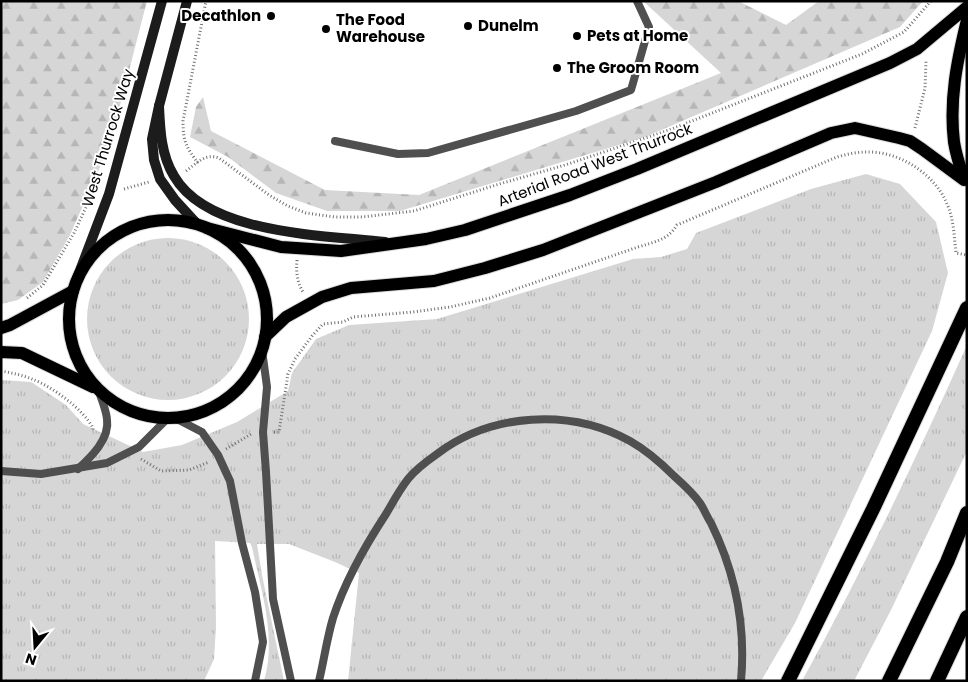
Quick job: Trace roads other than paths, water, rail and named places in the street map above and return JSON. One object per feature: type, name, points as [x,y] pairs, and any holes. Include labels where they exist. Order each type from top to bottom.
[{"type":"highway","points":[[788,681],[873,509],[967,308]]},
{"type":"highway","points":[[889,681],[947,562],[967,513]]},
{"type":"highway","points":[[937,681],[967,617]]},
{"type":"main road","name":"West Thurrock Way","points":[[74,286],[108,194],[162,1]]},
{"type":"main road","points":[[187,1],[152,139],[154,160],[160,179],[175,200],[202,226],[228,240],[252,267],[262,289],[267,313],[264,344]]},
{"type":"main road","name":"Arterial Road West Thurrock","points":[[74,286],[85,265],[96,251],[121,232],[150,222],[174,220],[281,247],[341,251],[400,243],[465,230],[518,213],[637,169],[909,54],[967,7]]},
{"type":"main road","points":[[965,182],[954,144],[953,93],[956,69],[967,20]]},
{"type":"main road","points":[[159,106],[160,132],[165,155],[174,176],[192,197],[208,208],[236,220],[279,230],[400,243]]},
{"type":"main road","points":[[74,286],[69,320],[73,348],[86,375],[98,389],[118,405],[130,411],[155,417],[172,418],[204,411],[229,397],[249,376],[264,344],[286,317],[322,297],[351,288],[434,281],[543,250],[716,182],[831,133],[855,128],[910,141],[935,157],[965,182]]},
{"type":"main road","points":[[1,328],[10,325],[74,286]]},
{"type":"main road","points":[[1,352],[22,353],[98,389]]},
{"type":"lane","points":[[335,141],[398,154],[428,153],[576,111],[631,90],[649,27],[637,1]]},
{"type":"lane","points":[[264,344],[267,387],[262,432],[273,598],[290,681]]},
{"type":"lane","points":[[78,469],[94,453],[106,433],[108,420],[98,389]]},
{"type":"lane","points":[[1,470],[42,474],[107,464],[139,447],[172,418],[202,432],[218,455],[230,480],[242,543],[255,592],[263,642],[256,681]]},
{"type":"lane","points":[[319,681],[333,618],[344,591],[371,538],[408,479],[444,449],[465,436],[491,426],[511,422],[555,419],[577,422],[608,431],[630,441],[657,459],[700,504],[721,544],[738,600],[742,642],[741,681]]},
{"type":"place","name":"Decathlon","points":[[271,16]]},
{"type":"place","name":"Dunelm","points":[[468,26]]},
{"type":"place","name":"The Food Warehouse","points":[[326,29]]},
{"type":"place","name":"Pets at Home","points":[[577,36]]},
{"type":"place","name":"The Groom Room","points":[[557,68]]}]
